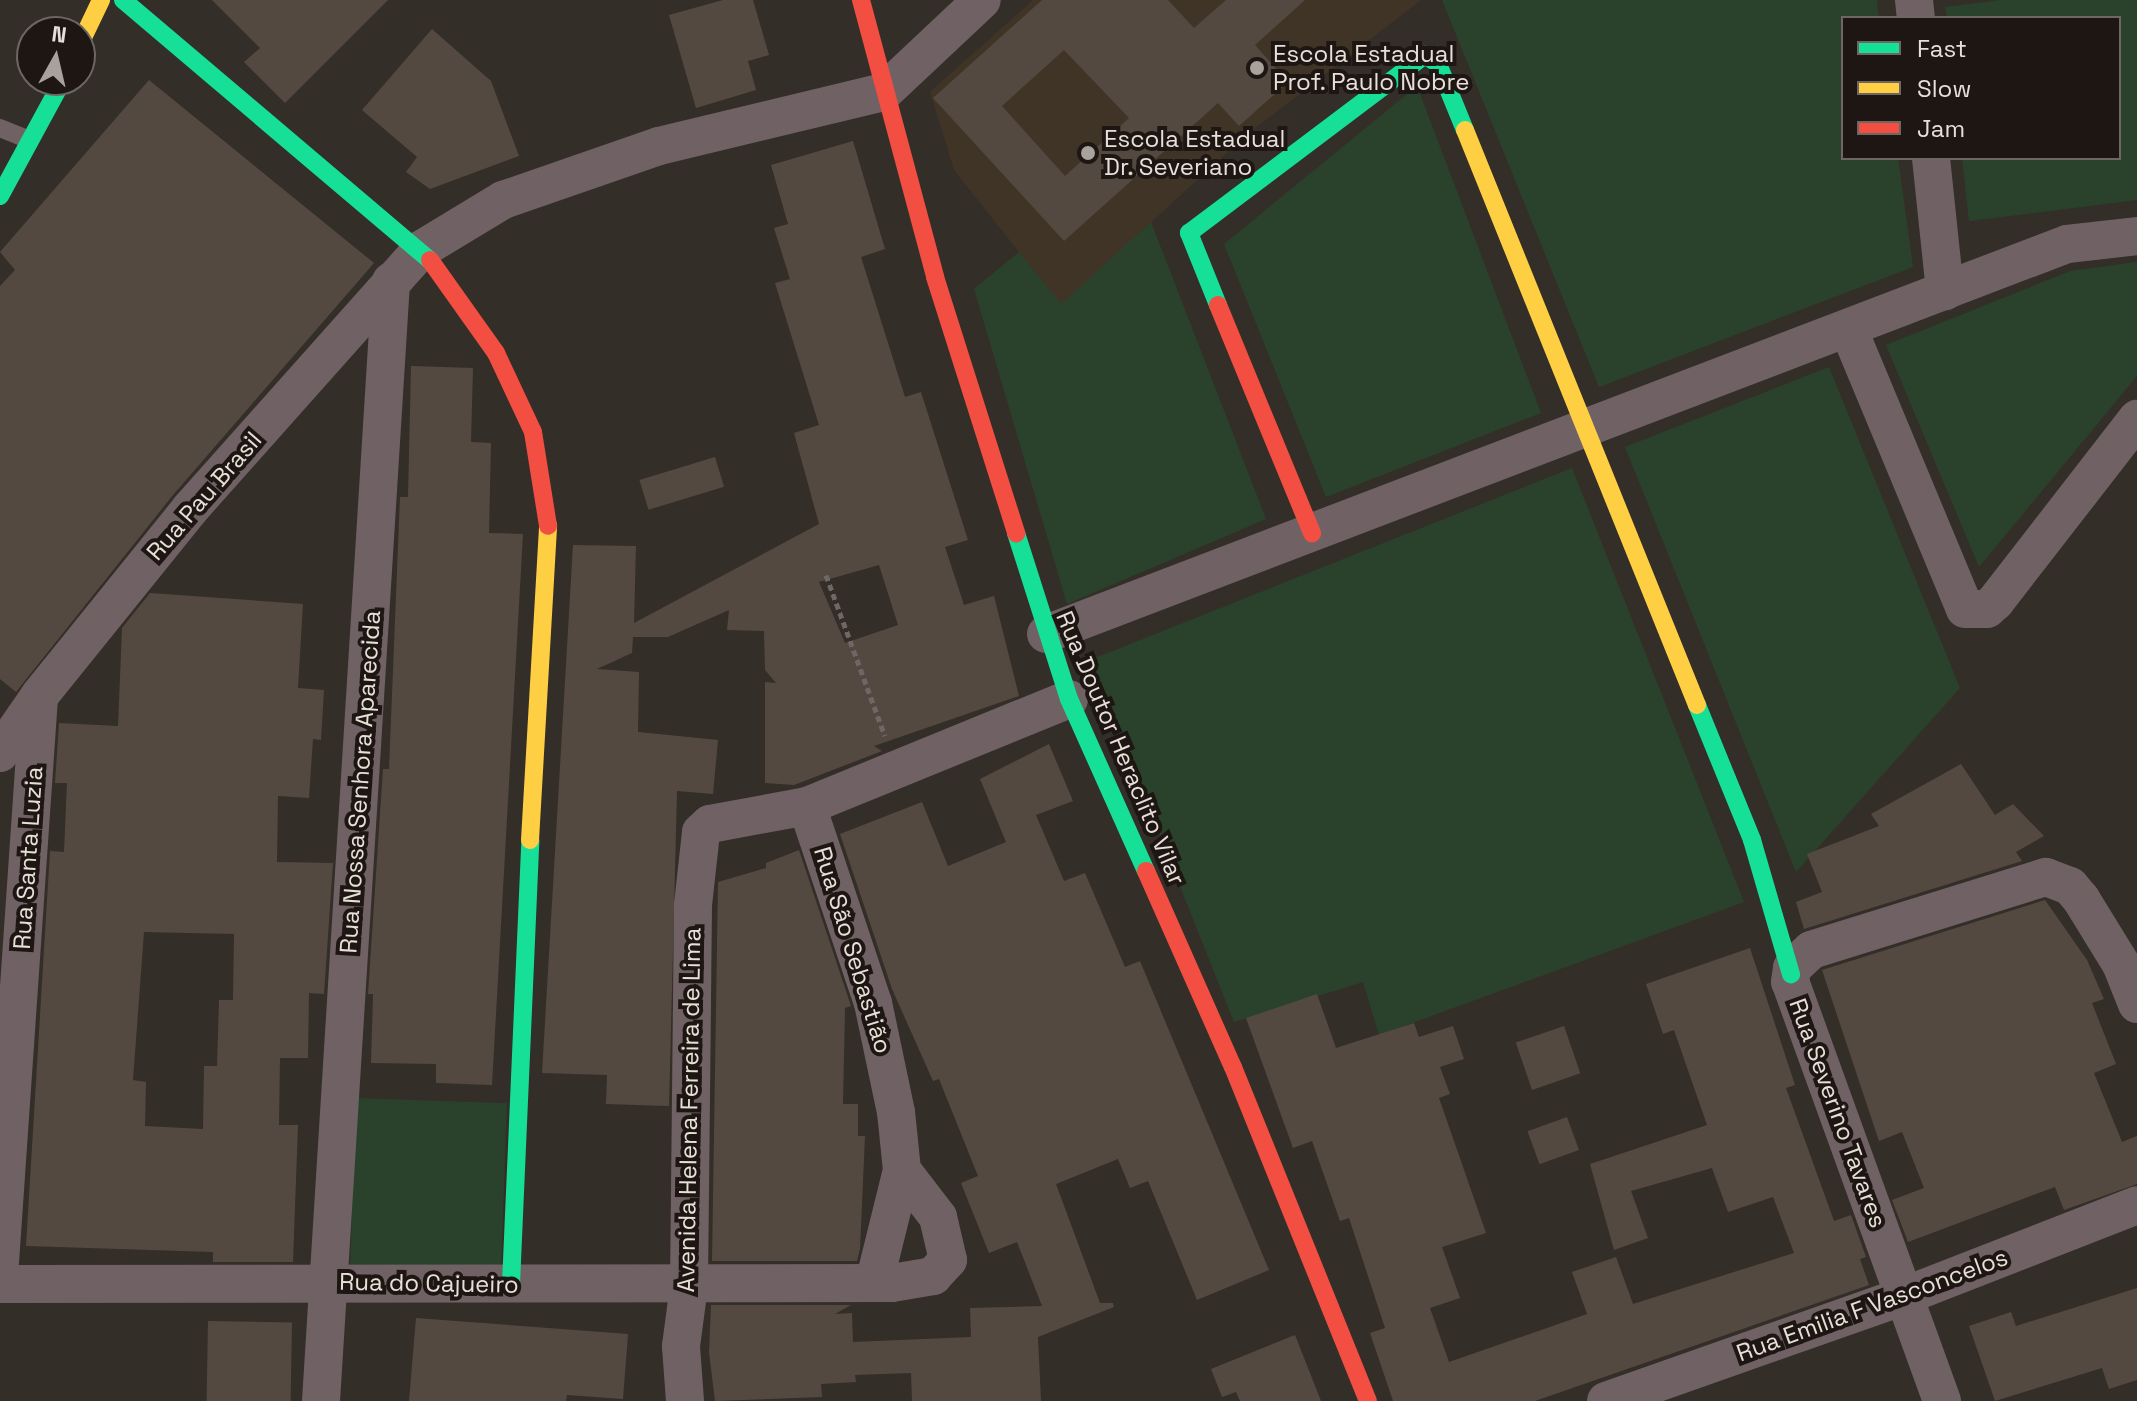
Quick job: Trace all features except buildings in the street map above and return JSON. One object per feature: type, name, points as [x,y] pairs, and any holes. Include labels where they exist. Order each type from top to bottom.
[{"type":"street","points":[[123,0],[422,249],[475,320],[520,399],[533,432],[548,518],[519,1002],[511,1284]]},
{"type":"street","name":"Rua Doutor Heraclito Vilar","points":[[861,0],[935,277],[1069,699],[1233,1067],[1368,1401]]},
{"type":"street","points":[[884,92],[982,0]]},
{"type":"street","points":[[1312,533],[1189,233],[1422,55],[1438,64],[1752,840],[1791,974]]},
{"type":"street","name":"Rua Pau Brasil","points":[[0,753],[40,695],[190,509],[422,249],[503,200],[659,146],[884,92]]},
{"type":"street","points":[[0,196],[54,96]]},
{"type":"street","points":[[1931,160],[1945,291]]},
{"type":"street","points":[[1046,634],[2067,244],[2137,236]]},
{"type":"street","name":"Rua Nossa Senhora Aparecida","points":[[321,1401],[391,281]]},
{"type":"street","points":[[1848,328],[1965,609],[1987,609],[1995,602],[2137,419]]},
{"type":"street","name":"Rua Santa Luzia","points":[[0,1262],[40,695]]},
{"type":"street","points":[[807,806],[1069,699]]},
{"type":"street","name":"Avenida Helena Ferreira de Lima","points":[[685,1401],[682,1324],[689,1286],[696,844],[710,824],[807,806]]},
{"type":"street","name":"Rua São Sebastião","points":[[807,806],[888,1061],[902,1170],[866,1284]]},
{"type":"street","name":"Rua Severino Tavares","points":[[1942,1401],[1791,974],[1800,957],[1811,950],[2046,877],[2070,886],[2129,957],[2137,1004]]},
{"type":"street","points":[[866,1284],[933,1276],[948,1260],[938,1217],[902,1170]]},
{"type":"street","name":"Rua Emilia F Vasconcelos","points":[[1606,1401],[1904,1296],[2137,1205]]},
{"type":"street","name":"Rua do Cajueiro","points":[[0,1284],[866,1284]]},
{"type":"lane","points":[[0,128],[29,140]]},
{"type":"path","points":[[826,575],[897,770]]},
{"type":"shaded area","name":"Escola Estadual Dr. Severiano","points":[[1033,0],[1421,0],[1245,136],[1061,305],[954,170],[930,92]]},
{"type":"green space","points":[[1442,0],[1877,0],[1879,16],[1841,16],[1841,160],[1898,160],[1913,267],[1599,387]]},
{"type":"green space","points":[[2001,0],[2137,0],[2137,200],[1969,221],[1962,160],[2121,160],[2121,16],[1947,16],[1945,7]]},
{"type":"green space","points":[[1417,86],[1541,413],[1326,497],[1224,244]]},
{"type":"green space","points":[[1151,222],[1266,519],[1067,604],[974,289],[1019,252],[1061,304]]},
{"type":"green space","points":[[2137,262],[2137,376],[1979,567],[1886,345],[2070,271]]},
{"type":"green space","points":[[1829,367],[1960,688],[1796,872],[1625,447]]},
{"type":"green space","points":[[1572,468],[1744,902],[1379,1035],[1363,982],[1234,1022],[1090,660]]},
{"type":"green space","points":[[356,1098],[507,1103],[501,1276],[350,1271]]},
{"type":"traffic: fast","points":[[123,0],[430,260]]},
{"type":"traffic: fast","points":[[1218,305],[1189,233],[1425,55],[1438,64],[1465,130]]},
{"type":"traffic: fast","points":[[0,196],[54,96]]},
{"type":"traffic: fast","points":[[1016,533],[1069,699],[1146,871]]},
{"type":"traffic: fast","points":[[1697,705],[1752,840],[1791,974]]},
{"type":"traffic: fast","points":[[511,1284],[530,840]]},
{"type":"traffic: slow","points":[[93,16],[101,0]]},
{"type":"traffic: slow","points":[[1465,130],[1697,705]]},
{"type":"traffic: slow","points":[[530,840],[548,526]]},
{"type":"traffic: jam","points":[[861,0],[935,277],[1016,533]]},
{"type":"traffic: jam","points":[[430,260],[496,353],[533,432],[548,526]]},
{"type":"traffic: jam","points":[[1218,305],[1312,533]]},
{"type":"traffic: jam","points":[[1146,871],[1233,1067],[1368,1401]]},
{"type":"place","name":"Escola Estadual Prof. Paulo Nobre","points":[[1257,68]]},
{"type":"place","name":"Escola Estadual Dr. Severiano","points":[[1088,153]]}]
